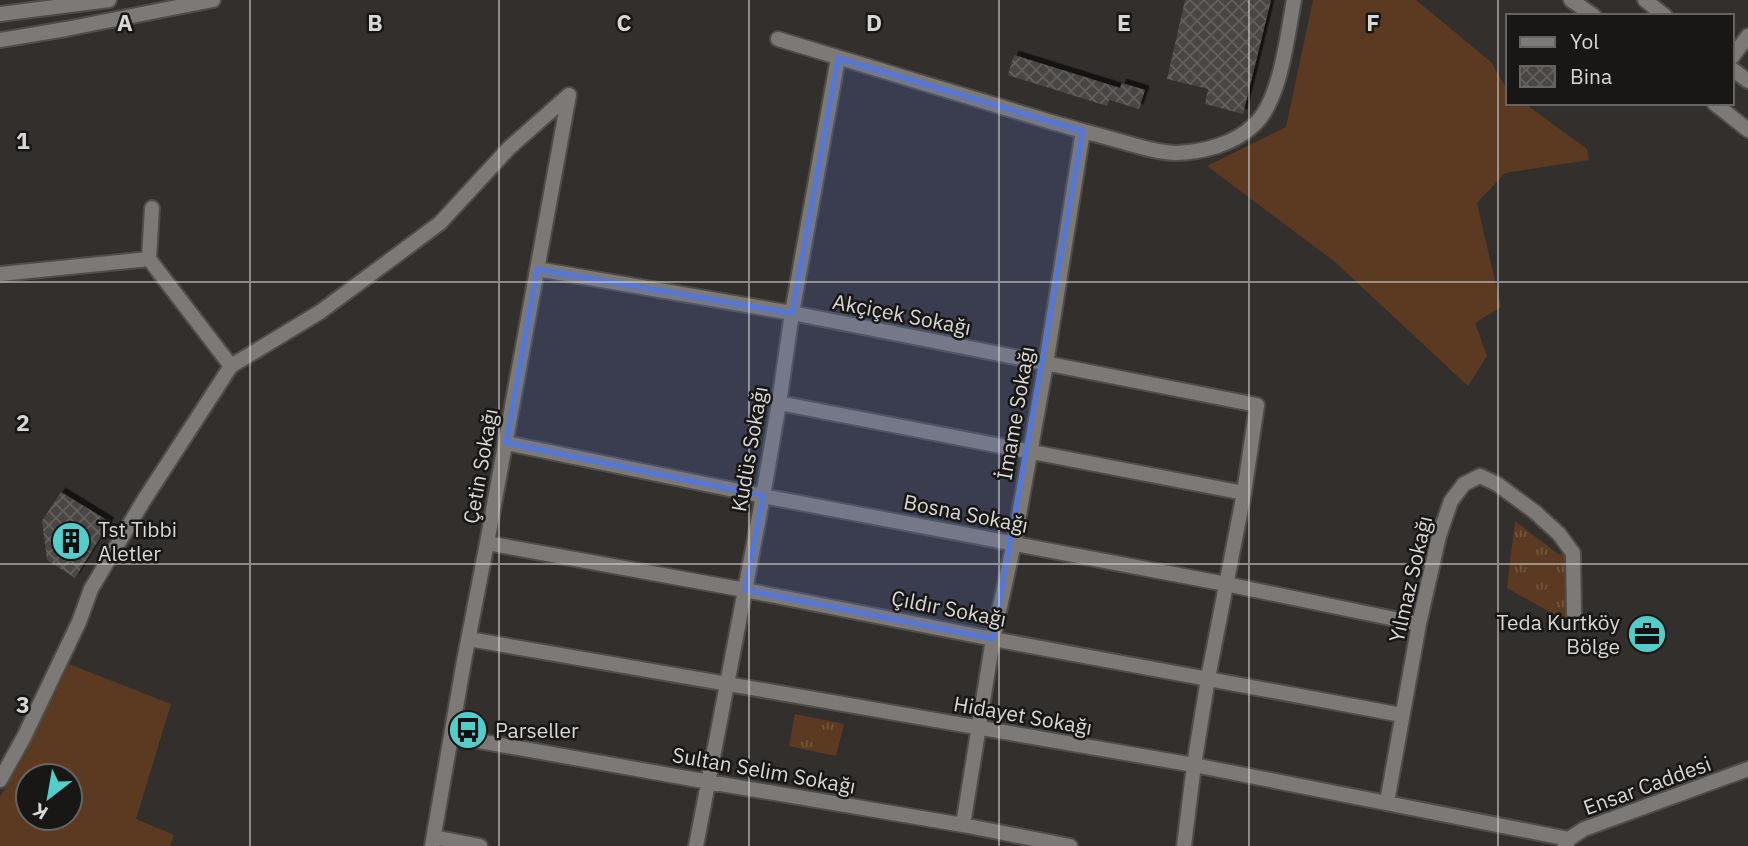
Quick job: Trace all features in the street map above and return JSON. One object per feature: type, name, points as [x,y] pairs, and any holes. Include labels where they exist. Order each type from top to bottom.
[{"type":"street","points":[[0,14],[110,0]]},
{"type":"street","points":[[0,40],[213,0]]},
{"type":"street","points":[[778,39],[1083,131],[1174,153],[1224,144],[1255,124],[1266,110],[1275,92],[1294,0]]},
{"type":"street","points":[[1734,54],[1748,36]]},
{"type":"street","name":"Kudüs Sokağı","points":[[696,846],[763,496],[792,313],[838,58]]},
{"type":"street","name":"Çetin Sokağı","points":[[231,366],[320,312],[440,223],[509,148],[569,94],[433,842]]},
{"type":"street","points":[[1717,105],[1748,130]]},
{"type":"street","name":"İmame Sokağı","points":[[963,825],[993,639],[1014,543],[1046,364],[1083,131]]},
{"type":"street","points":[[0,780],[24,737],[79,622],[91,589],[144,500],[231,366],[149,258],[152,208]]},
{"type":"street","points":[[0,274],[149,258]]},
{"type":"street","name":"Akçiçek Sokağı","points":[[537,268],[792,313],[1257,405],[1244,493]]},
{"type":"street","points":[[779,403],[1244,493],[1208,678],[1184,846]]},
{"type":"street","name":"Bosna Sokağı","points":[[506,443],[1419,624]]},
{"type":"street","name":"Yılmaz Sokağı","points":[[1387,803],[1419,624],[1439,536],[1451,501],[1464,484],[1480,476],[1497,484],[1559,534],[1573,553],[1574,614]]},
{"type":"street","name":"Çıldır Sokağı","points":[[487,543],[1402,715]]},
{"type":"street","name":"Hidayet Sokağı","points":[[469,639],[1194,765],[1387,803],[1567,843]]},
{"type":"street","name":"Sultan Selim Sokağı","points":[[451,736],[1070,846]]},
{"type":"street","name":"Ensar Caddesi","points":[[1567,843],[1584,829],[1748,769]]},
{"type":"street","points":[[433,842],[480,846]]},
{"type":"highlighted area","points":[[838,58],[1083,131],[993,639],[745,590],[763,496],[506,443],[537,269],[792,313]]},
{"type":"green space","points":[[1313,0],[1416,0],[1491,62],[1506,88],[1506,105],[1527,105],[1587,149],[1589,160],[1505,173],[1477,203],[1501,307],[1475,323],[1487,356],[1468,386],[1335,262],[1207,166],[1286,127]]},
{"type":"green space","points":[[1515,521],[1558,554],[1569,553],[1571,624],[1507,588]]},
{"type":"green space","points":[[69,664],[171,704],[136,819],[174,835],[170,846],[0,846],[0,797],[14,773],[14,832],[84,832],[84,762],[20,762]]},
{"type":"green space","points":[[795,714],[844,724],[836,756],[789,746]]},
{"type":"building","points":[[1185,0],[1271,0],[1243,114],[1205,104],[1208,89],[1167,79]]},
{"type":"building","points":[[1014,55],[1120,88],[1122,83],[1145,90],[1139,109],[1109,100],[1107,106],[1008,75]]},
{"type":"building","name":"Tst Tıbbi Aletler","points":[[61,492],[110,522],[75,578],[47,560],[42,521]]},
{"type":"place","name":"Tst Tıbbi Aletler","points":[[71,541]]},
{"type":"place","name":"Teda Kurtköy Bölge","points":[[1647,634]]},
{"type":"place","name":"Parseller","points":[[468,730]]}]
